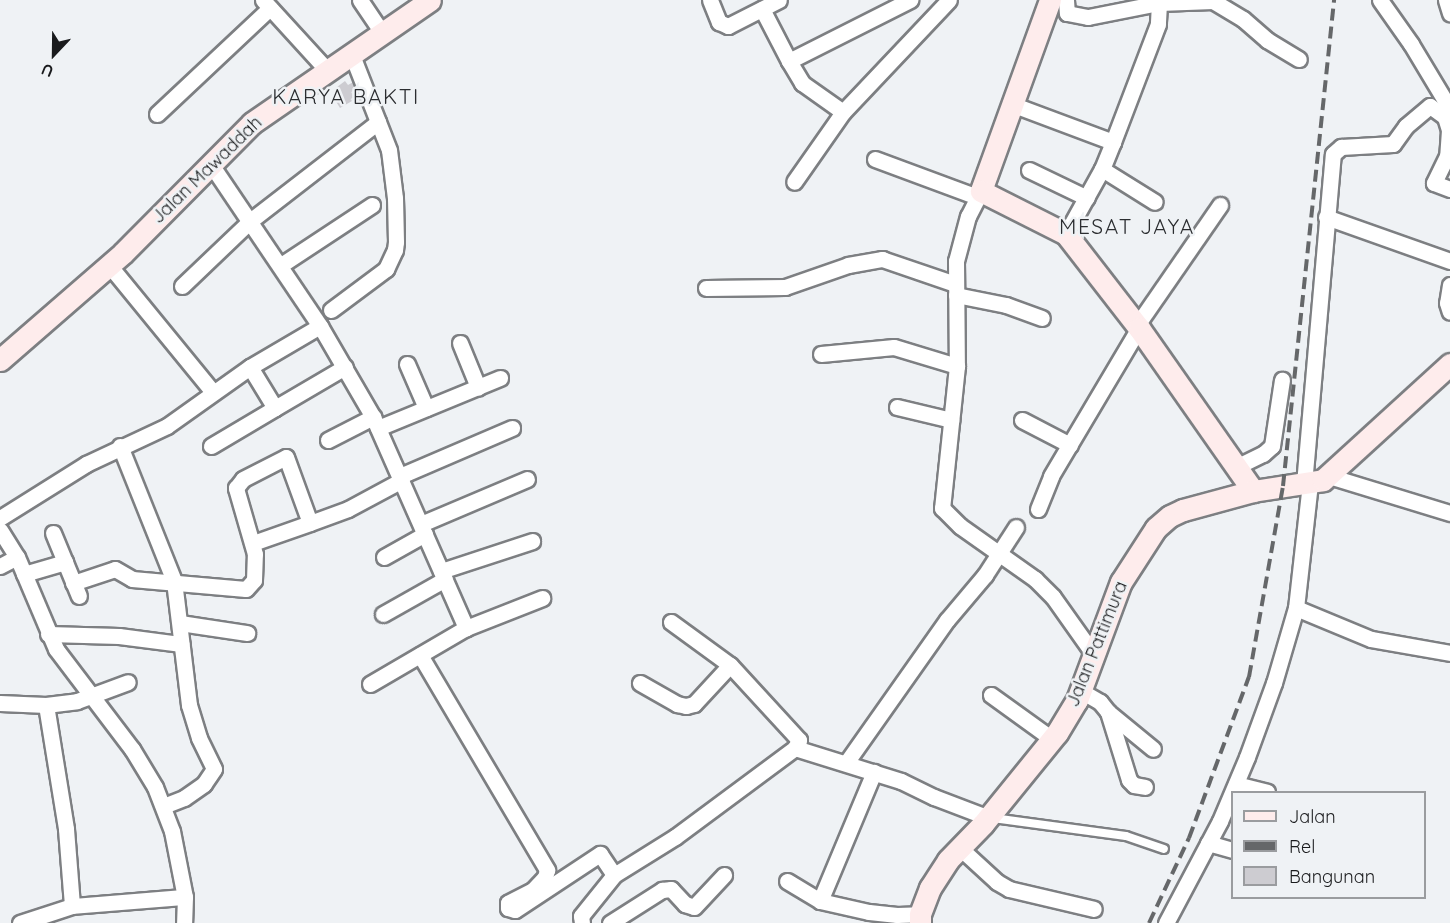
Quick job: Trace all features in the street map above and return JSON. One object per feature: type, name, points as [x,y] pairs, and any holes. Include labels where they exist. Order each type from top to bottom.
[{"type":"street","points":[[360,0],[382,33]]},
{"type":"street","name":"Jalan Mawaddah","points":[[0,360],[109,265],[252,123],[430,0]]},
{"type":"street","points":[[710,0],[719,22],[728,26],[778,0]]},
{"type":"street","points":[[789,62],[910,0]]},
{"type":"street","points":[[794,182],[843,112],[948,0]]},
{"type":"street","points":[[1050,0],[1014,105],[960,240],[955,290],[957,366],[942,508],[960,526],[1035,579],[1053,597],[1094,656]]},
{"type":"street","points":[[1066,0],[1066,13],[1088,17],[1158,11],[1213,2],[1243,19],[1267,40],[1299,59]]},
{"type":"street","points":[[1233,791],[1264,713],[1296,608],[1314,481],[1326,217],[1333,154],[1341,147],[1393,144],[1406,126],[1426,108],[1447,104],[1411,44],[1380,0]]},
{"type":"street","points":[[1446,0],[1450,13]]},
{"type":"street","points":[[157,114],[266,4],[327,70]]},
{"type":"street","points":[[762,9],[802,83],[843,112]]},
{"type":"street","points":[[1066,234],[1102,169],[1158,11]]},
{"type":"street","points":[[331,310],[386,269],[396,250],[395,198],[389,150],[352,55]]},
{"type":"street","points":[[1014,105],[1113,142]]},
{"type":"street","points":[[1426,108],[1444,117],[1449,130],[1448,156],[1434,183],[1450,189]]},
{"type":"street","points":[[182,286],[250,220],[378,122]]},
{"type":"street","points":[[875,159],[980,194],[1066,234],[1138,327],[1254,491]]},
{"type":"street","points":[[210,163],[281,265],[345,367],[401,478],[466,628]]},
{"type":"street","points":[[1102,169],[1155,202]]},
{"type":"street","points":[[1029,170],[1087,198]]},
{"type":"street","points":[[281,265],[372,205]]},
{"type":"street","points":[[1038,509],[1051,476],[1138,327],[1220,206]]},
{"type":"street","points":[[1326,217],[1450,261]]},
{"type":"street","points":[[706,288],[785,287],[848,265],[882,259],[955,290],[1042,318]]},
{"type":"street","points":[[109,265],[213,392]]},
{"type":"street","points":[[1450,285],[1447,303],[1450,312]]},
{"type":"street","points":[[0,518],[86,464],[166,426],[250,367],[320,326]]},
{"type":"street","points":[[459,343],[478,387]]},
{"type":"street","points":[[821,354],[894,347],[957,366]]},
{"type":"street","points":[[407,364],[426,408]]},
{"type":"street","points":[[1314,481],[1450,364]]},
{"type":"street","points":[[250,367],[275,408]]},
{"type":"street","points":[[211,446],[345,367]]},
{"type":"street","points":[[328,440],[426,408],[500,378]]},
{"type":"street","points":[[1236,467],[1263,454],[1272,446],[1282,380]]},
{"type":"street","points":[[897,407],[951,420]]},
{"type":"street","points":[[1022,420],[1070,445]]},
{"type":"street","points":[[252,543],[348,509],[401,478],[512,429]]},
{"type":"street","points":[[120,446],[174,581],[189,705],[199,738],[214,770],[204,784],[184,798],[163,806]]},
{"type":"street","points":[[53,533],[76,589],[115,569],[132,579],[246,589],[254,580],[252,543],[236,488],[243,479],[283,457],[289,460],[310,523]]},
{"type":"street","points":[[384,557],[423,529],[528,478]]},
{"type":"street","points":[[1314,481],[1450,513]]},
{"type":"street","name":"Jalan Pattimura","points":[[920,918],[930,888],[948,860],[988,818],[1052,739],[1081,691],[1121,582],[1156,528],[1170,516],[1183,510],[1254,491],[1314,481]]},
{"type":"street","points":[[846,763],[947,620],[985,575],[1016,527]]},
{"type":"street","points":[[0,530],[16,557],[48,634],[64,662],[94,697],[132,749],[155,786],[172,831],[185,897],[184,923]]},
{"type":"street","points":[[383,614],[443,575],[532,541]]},
{"type":"street","points":[[0,566],[16,557]]},
{"type":"street","points":[[24,574],[65,562]]},
{"type":"street","points":[[370,684],[466,628],[542,598]]},
{"type":"street","points":[[1296,608],[1371,639],[1450,653]]},
{"type":"street","points":[[582,923],[581,916],[614,875],[675,837],[795,748],[798,737],[730,665],[671,622]]},
{"type":"street","points":[[180,623],[247,633]]},
{"type":"street","points":[[48,634],[119,636],[181,644]]},
{"type":"street","points":[[420,655],[547,870],[545,877],[533,890],[508,903],[509,910],[515,910],[600,854],[614,875]]},
{"type":"street","points":[[640,683],[686,706],[694,704],[730,665]]},
{"type":"street","points":[[0,703],[46,705],[94,697],[128,682]]},
{"type":"street","points":[[1081,691],[1100,702],[1108,712],[1153,749]]},
{"type":"street","points":[[991,694],[1052,739]]},
{"type":"street","points":[[46,705],[66,829],[72,906]]},
{"type":"street","points":[[1108,712],[1129,780],[1134,785],[1145,788]]},
{"type":"street","points":[[795,748],[874,772],[988,818]]},
{"type":"street","points":[[820,901],[874,772]]},
{"type":"street","points":[[1236,784],[1263,791]]},
{"type":"street","points":[[1167,923],[1231,795]]},
{"type":"street","points":[[1208,843],[1231,849]]},
{"type":"street","points":[[960,848],[997,882],[1009,889],[1094,909]]},
{"type":"street","points":[[610,923],[662,890],[670,889],[685,904],[694,906],[724,875]]},
{"type":"street","points":[[787,881],[820,901],[869,912],[920,918]]},
{"type":"street","points":[[21,923],[72,906],[185,897]]},
{"type":"lane","points":[[988,818],[1126,836],[1164,849]]},
{"type":"building","points":[[345,81],[348,85],[355,81],[364,94],[340,108],[332,95]]},
{"type":"railway","points":[[1149,923],[1189,838],[1249,677],[1283,486],[1334,0]]},
{"type":"district","name":"KARYA BAKTI","points":[[346,96]]},
{"type":"district","name":"MESAT JAYA","points":[[1127,226]]}]
